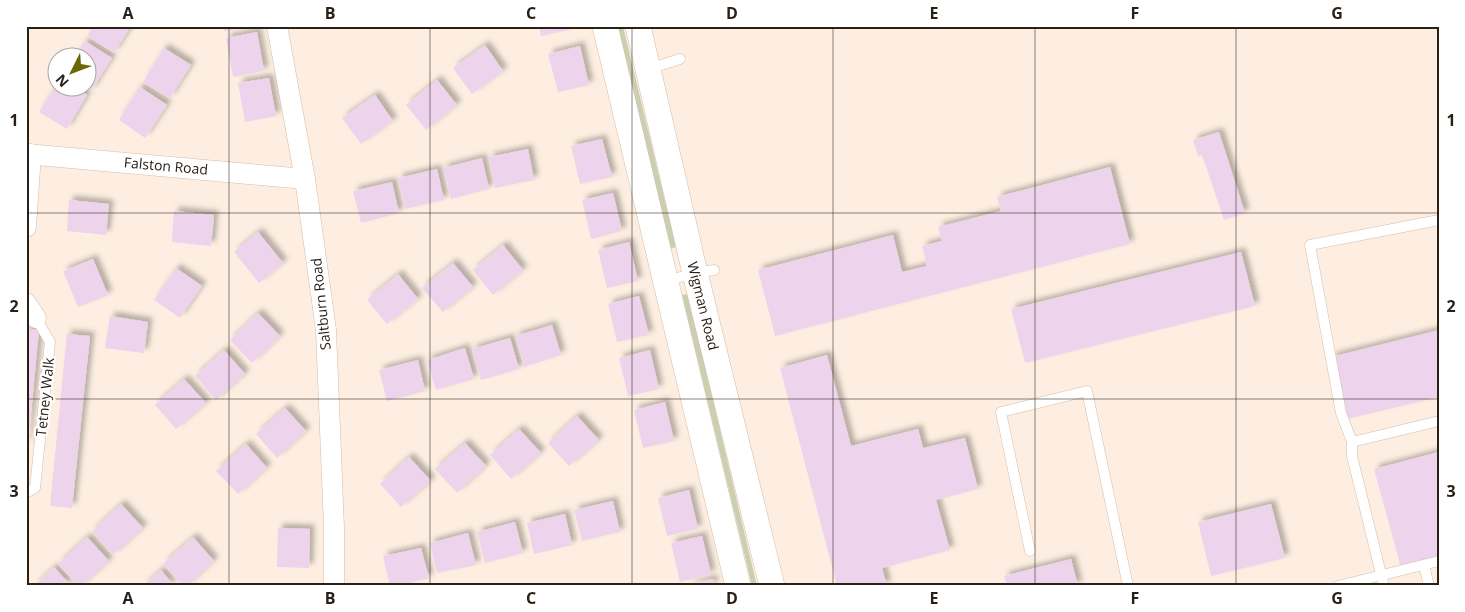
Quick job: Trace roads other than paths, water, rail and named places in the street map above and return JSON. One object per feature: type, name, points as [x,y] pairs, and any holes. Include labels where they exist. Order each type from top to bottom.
[{"type":"street","name":"Saltburn Road","points":[[278,26],[306,179],[326,330],[334,586]]},
{"type":"street","points":[[605,26],[738,586]]},
{"type":"street","name":"Wigman Road","points":[[638,26],[704,271],[772,586]]},
{"type":"street","name":"Falston Road","points":[[28,154],[306,179]]},
{"type":"street","points":[[26,226],[28,154]]},
{"type":"lane","points":[[649,69],[680,59]]},
{"type":"lane","points":[[1383,581],[1352,456],[1352,442],[1341,413],[1310,245],[1439,220]]},
{"type":"lane","points":[[665,281],[704,271]]},
{"type":"lane","name":"Tetney Walk","points":[[26,493],[35,488],[50,342],[31,311]]},
{"type":"lane","points":[[1030,551],[1001,412],[1087,391],[1128,586]]},
{"type":"lane","points":[[1352,442],[1439,421]]},
{"type":"lane","points":[[1338,586],[1383,581],[1424,565],[1439,562]]},
{"type":"lane","points":[[1424,565],[1429,586]]}]
